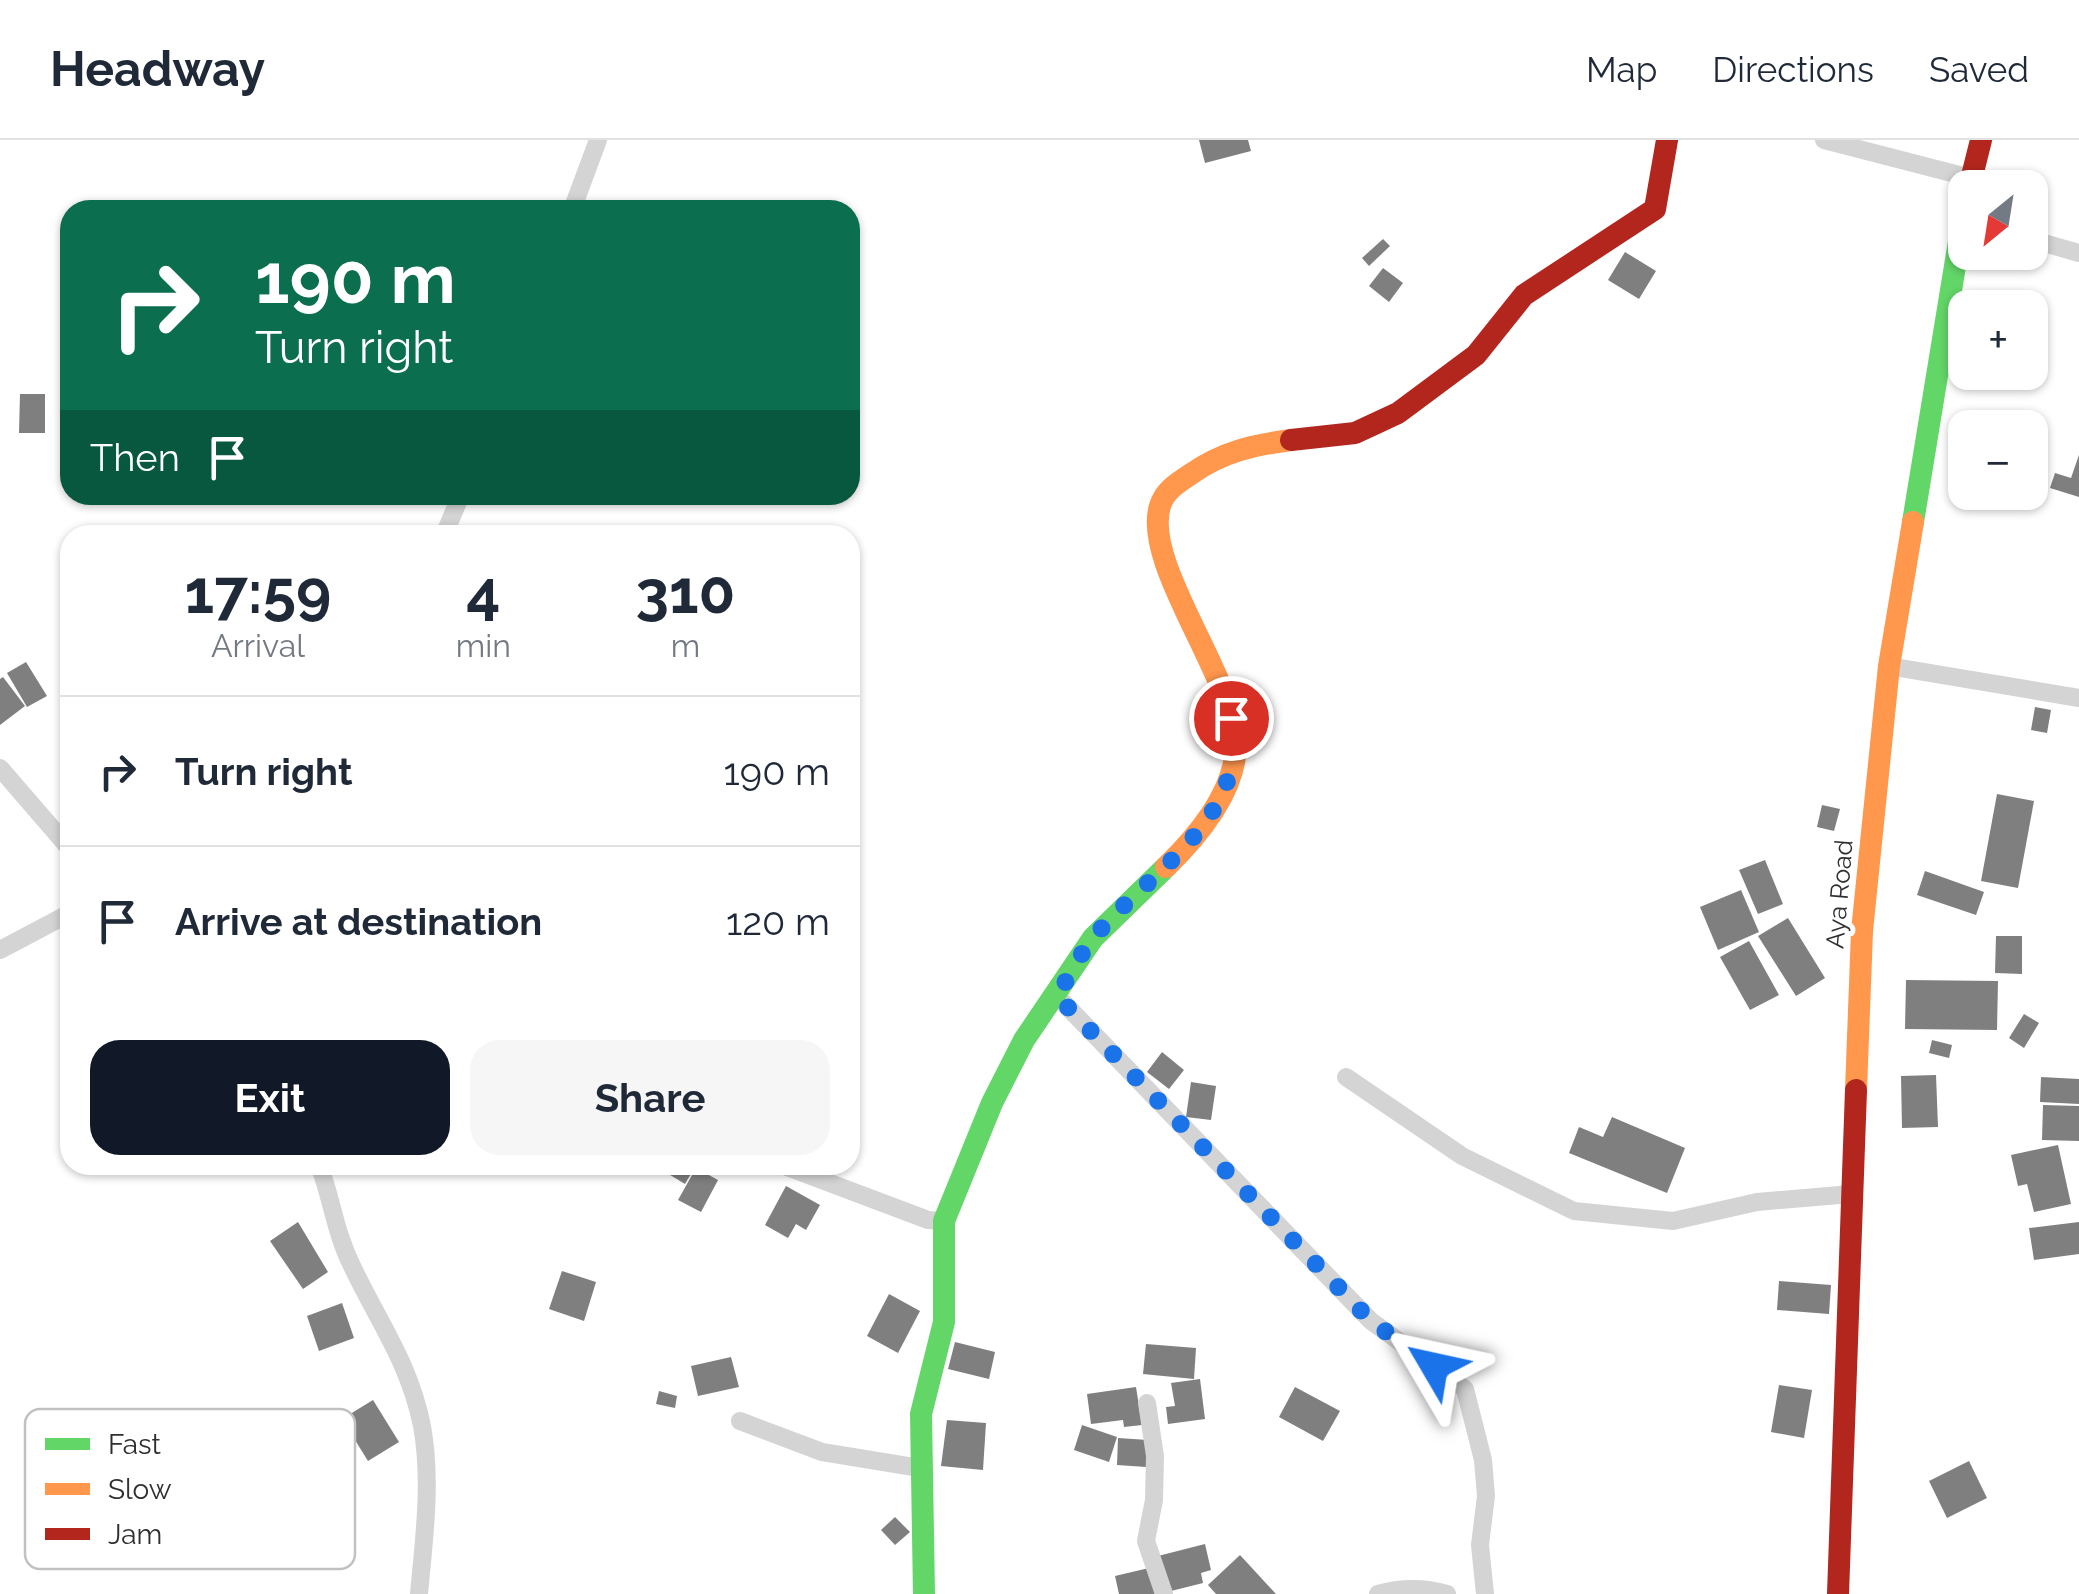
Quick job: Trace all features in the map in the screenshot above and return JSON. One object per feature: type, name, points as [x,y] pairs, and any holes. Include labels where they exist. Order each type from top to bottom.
[{"type":"street","points":[[576,200],[598,140]]},
{"type":"street","points":[[924,1594],[921,1414],[944,1322],[944,1221],[992,1103],[1024,1040],[1093,938],[1192,842],[1232,776],[1236,742],[1226,694],[1194,630],[1160,542],[1159,508],[1170,488],[1211,460],[1250,445],[1355,432],[1398,413],[1476,355],[1524,295],[1655,208],[1668,140]]},
{"type":"street","points":[[1824,140],[1948,177]]},
{"type":"street","points":[[1974,170],[1982,140]]},
{"type":"street","points":[[2048,244],[2079,253]]},
{"type":"street","name":"Aya Road","points":[[1838,1594],[1862,931],[1889,666],[1955,270]]},
{"type":"street","points":[[1889,666],[2079,698]]},
{"type":"street","points":[[0,768],[60,837]]},
{"type":"street","points":[[0,950],[60,918]]},
{"type":"street","points":[[1057,996],[1371,1321],[1465,1389],[1483,1460],[1486,1496],[1480,1546],[1484,1594]]},
{"type":"street","points":[[1346,1076],[1462,1156],[1574,1211],[1673,1222],[1758,1202],[1850,1194]]},
{"type":"street","points":[[321,1175],[331,1215],[351,1265],[408,1373],[422,1430],[427,1507],[420,1594]]},
{"type":"street","points":[[809,1175],[928,1220],[944,1221]]},
{"type":"street","points":[[1147,1404],[1155,1456],[1154,1500],[1146,1541],[1164,1594]]},
{"type":"street","points":[[740,1421],[822,1452],[920,1468]]},
{"type":"street","points":[[1378,1594],[1426,1588],[1446,1594]]},
{"type":"building","points":[[1199,140],[1248,140],[1251,151],[1205,163]]},
{"type":"building","points":[[1383,239],[1390,246],[1369,266],[1362,258]]},
{"type":"building","points":[[1625,252],[1656,271],[1639,299],[1608,280]]},
{"type":"building","points":[[1383,268],[1403,283],[1389,302],[1369,286]]},
{"type":"building","points":[[20,394],[45,394],[45,433],[19,433]]},
{"type":"building","points":[[2079,455],[2079,497],[2050,488],[2055,473],[2071,478]]},
{"type":"building","points":[[26,662],[47,696],[27,707],[7,673]]},
{"type":"building","points":[[3,677],[25,706],[0,725],[0,679]]},
{"type":"building","points":[[2035,707],[2051,710],[2047,733],[2031,730]]},
{"type":"building","points":[[1997,794],[2034,801],[2018,888],[1981,881]]},
{"type":"building","points":[[1822,805],[1840,809],[1834,831],[1817,827]]},
{"type":"building","points":[[1765,860],[1783,904],[1758,914],[1739,870]]},
{"type":"building","points":[[1925,871],[1984,892],[1976,915],[1917,895]]},
{"type":"building","points":[[1741,890],[1759,932],[1718,950],[1700,907]]},
{"type":"building","points":[[1788,918],[1825,978],[1796,996],[1758,936]]},
{"type":"building","points":[[1996,936],[2022,936],[2022,974],[1995,973]]},
{"type":"building","points":[[1749,941],[1779,995],[1750,1010],[1720,957]]},
{"type":"building","points":[[1906,980],[1998,981],[1997,1030],[1905,1029]]},
{"type":"building","points":[[2024,1014],[2039,1023],[2024,1048],[2009,1038]]},
{"type":"building","points":[[1932,1040],[1952,1045],[1949,1058],[1929,1053]]},
{"type":"building","points":[[1162,1052],[1184,1070],[1169,1089],[1147,1072]]},
{"type":"building","points":[[1936,1075],[1938,1127],[1902,1128],[1901,1076]]},
{"type":"building","points":[[2041,1077],[2079,1079],[2079,1104],[2040,1102]]},
{"type":"building","points":[[1191,1082],[1216,1086],[1211,1120],[1186,1117]]},
{"type":"building","points":[[2043,1105],[2079,1106],[2079,1141],[2042,1140]]},
{"type":"building","points":[[1612,1117],[1685,1148],[1667,1193],[1569,1153],[1579,1127],[1603,1137]]},
{"type":"building","points":[[2058,1145],[2071,1204],[2034,1212],[2027,1184],[2018,1186],[2011,1155]]},
{"type":"building","points":[[670,1175],[690,1175],[685,1184]]},
{"type":"building","points":[[692,1175],[709,1175],[718,1180],[701,1212],[678,1200]]},
{"type":"building","points":[[786,1186],[820,1205],[806,1230],[796,1224],[788,1238],[765,1225]]},
{"type":"building","points":[[298,1222],[328,1272],[303,1289],[270,1241]]},
{"type":"building","points":[[2079,1222],[2079,1254],[2034,1260],[2029,1228]]},
{"type":"building","points":[[562,1271],[596,1282],[584,1321],[549,1309]]},
{"type":"building","points":[[1779,1281],[1831,1285],[1829,1314],[1777,1310]]},
{"type":"building","points":[[889,1294],[920,1311],[898,1353],[867,1336]]},
{"type":"building","points":[[342,1303],[354,1338],[319,1351],[307,1316]]},
{"type":"building","points":[[955,1342],[995,1352],[989,1379],[948,1369]]},
{"type":"building","points":[[1146,1344],[1196,1348],[1194,1379],[1143,1374]]},
{"type":"building","points":[[731,1357],[739,1387],[698,1396],[691,1366]]},
{"type":"building","points":[[1200,1379],[1205,1419],[1168,1424],[1166,1407],[1175,1406],[1171,1383]]},
{"type":"building","points":[[1779,1385],[1812,1390],[1804,1438],[1771,1432]]},
{"type":"building","points":[[1136,1387],[1142,1425],[1124,1427],[1123,1420],[1091,1424],[1087,1394]]},
{"type":"building","points":[[1295,1387],[1340,1411],[1323,1441],[1279,1417]]},
{"type":"building","points":[[659,1391],[677,1396],[675,1408],[656,1404]]},
{"type":"building","points":[[373,1400],[399,1442],[368,1461],[355,1440],[355,1411]]},
{"type":"building","points":[[947,1420],[986,1423],[983,1470],[941,1466]]},
{"type":"building","points":[[1082,1425],[1117,1437],[1109,1462],[1074,1450]]},
{"type":"building","points":[[1118,1438],[1148,1440],[1146,1467],[1117,1465]]},
{"type":"building","points":[[1969,1461],[1987,1498],[1947,1518],[1929,1481]]},
{"type":"building","points":[[895,1517],[910,1532],[895,1545],[881,1530]]},
{"type":"building","points":[[1205,1544],[1211,1570],[1201,1573],[1203,1583],[1167,1592],[1158,1556]]},
{"type":"building","points":[[1240,1555],[1276,1594],[1216,1594],[1208,1585]]},
{"type":"building","points":[[1149,1568],[1155,1594],[1119,1594],[1115,1576]]},
{"type":"traffic: fast","points":[[1913,522],[1954,270]]},
{"type":"traffic: fast","points":[[924,1594],[921,1414],[944,1322],[944,1221],[992,1103],[1024,1040],[1093,938],[1166,867]]},
{"type":"traffic: slow","points":[[1166,867],[1213,811],[1230,778],[1236,744],[1232,717],[1221,687],[1164,558],[1158,530],[1160,506],[1172,487],[1214,460],[1251,447],[1291,440]]},
{"type":"traffic: slow","points":[[1856,1090],[1862,931],[1889,666],[1913,522]]},
{"type":"traffic: jam","points":[[1291,440],[1355,433],[1398,413],[1476,355],[1524,295],[1655,209],[1667,140]]},
{"type":"traffic: jam","points":[[1974,170],[1981,140]]},
{"type":"traffic: jam","points":[[1838,1594],[1856,1090]]},
{"type":"route","points":[[1231,718],[1236,742],[1232,776],[1192,842],[1093,938],[1057,996],[1371,1321],[1434,1366]]}]
